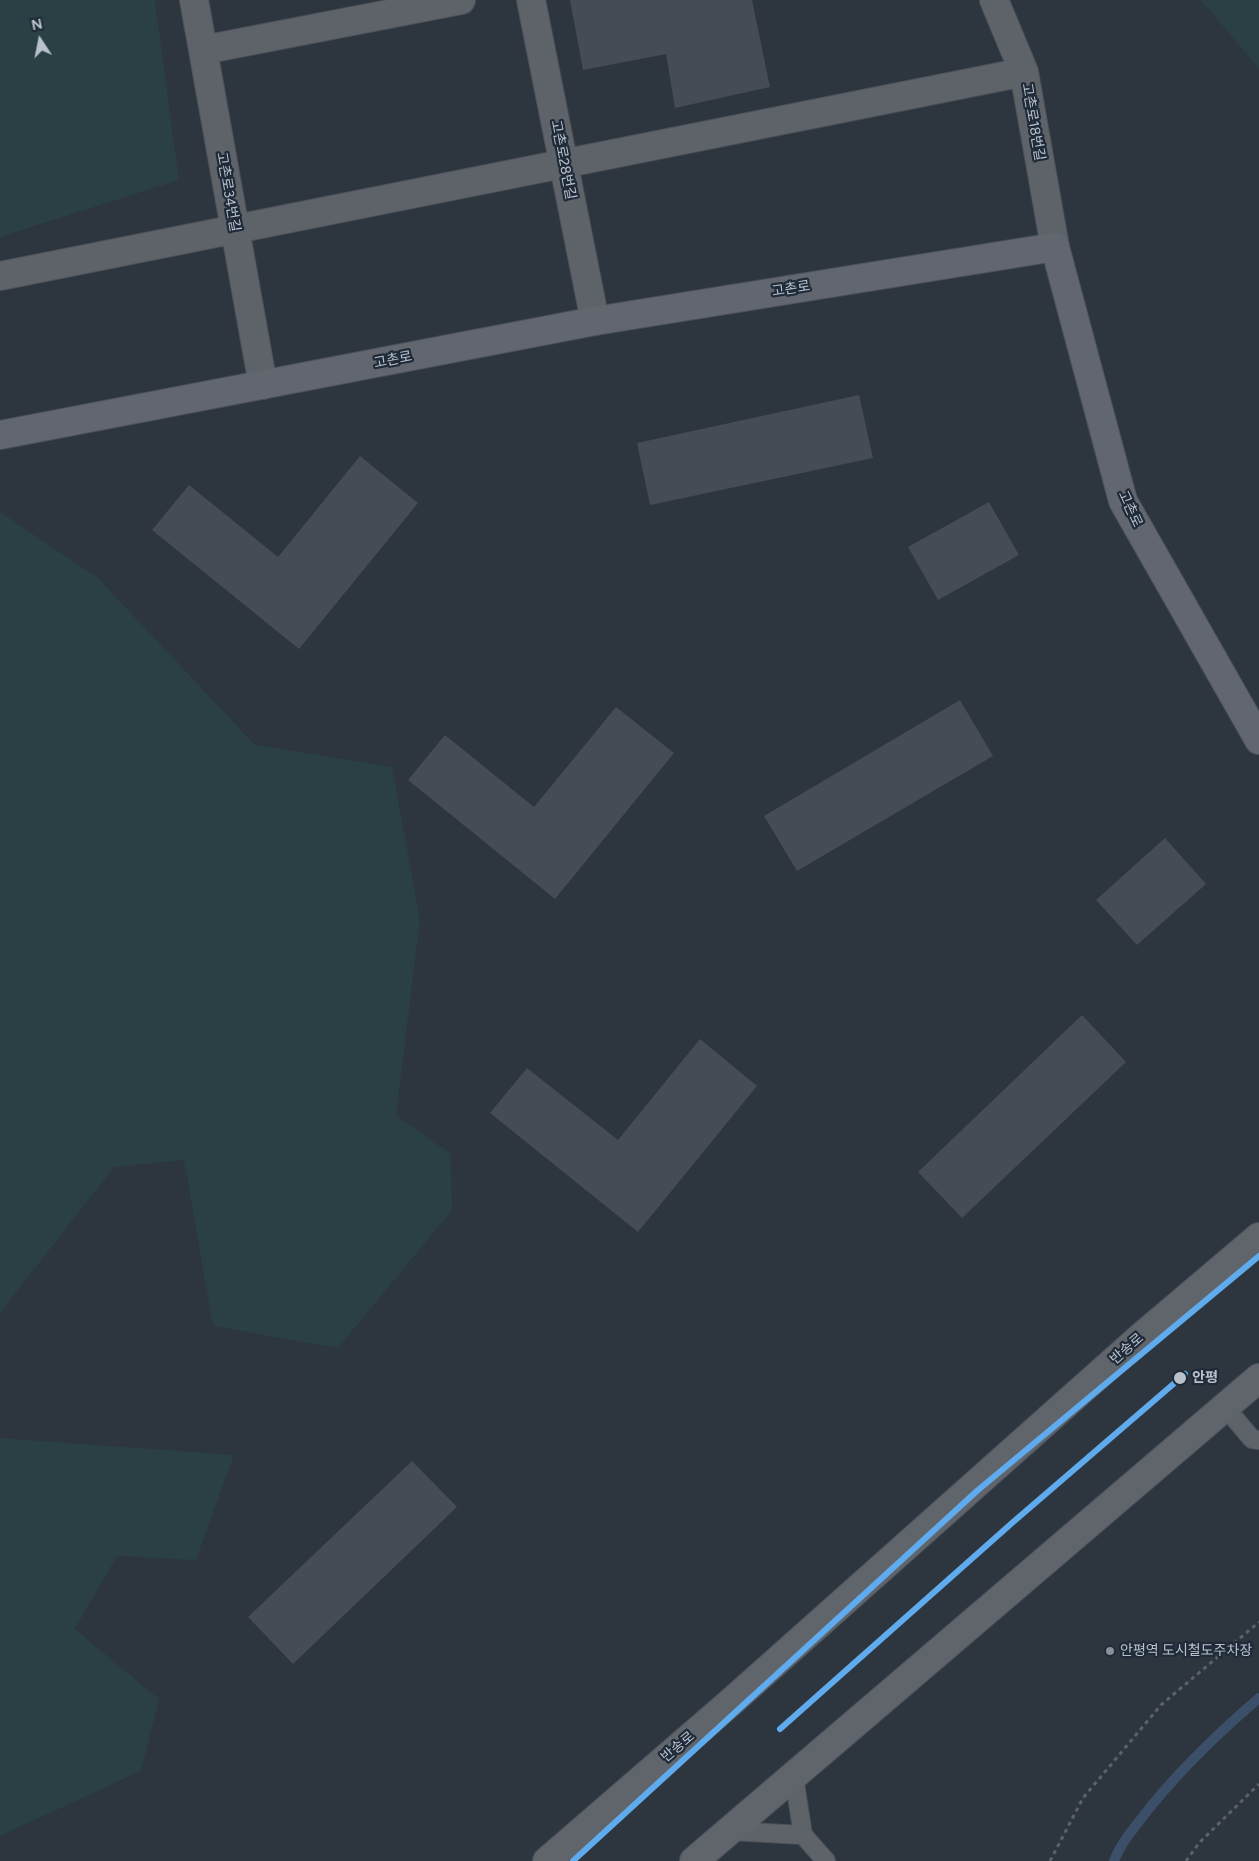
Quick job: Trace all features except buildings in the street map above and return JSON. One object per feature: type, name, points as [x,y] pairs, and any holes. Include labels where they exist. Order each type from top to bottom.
[{"type":"main road","name":"반송로","points":[[547,1861],[731,1702],[1141,1337],[1259,1237]]},
{"type":"main road","points":[[694,1861],[1259,1378]]},
{"type":"street","name":"고촌로34번길","points":[[194,0],[263,385]]},
{"type":"street","points":[[203,50],[363,9],[461,0]]},
{"type":"street","name":"고촌로28번길","points":[[531,0],[595,321]]},
{"type":"street","name":"고촌로18번길","points":[[994,0],[1024,72],[1055,248]]},
{"type":"street","points":[[0,276],[1024,72]]},
{"type":"street","name":"고촌로","points":[[0,435],[595,321],[1055,248],[1123,501],[1259,740]]},
{"type":"lane","points":[[1225,1406],[1252,1439],[1259,1440]]},
{"type":"lane","points":[[794,1777],[802,1835],[826,1861]]},
{"type":"lane","points":[[730,1831],[802,1835]]},
{"type":"path","points":[[1050,1861],[1082,1798],[1161,1705],[1259,1622]]},
{"type":"path","points":[[1186,1861],[1199,1843],[1259,1784]]},
{"type":"green space","points":[[0,0],[155,0],[179,180],[0,237]]},
{"type":"green space","points":[[1201,0],[1259,0],[1259,69]]},
{"type":"green space","points":[[0,512],[98,578],[255,745],[392,767],[420,920],[396,1115],[451,1154],[452,1210],[338,1348],[213,1326],[184,1160],[114,1167],[0,1313]]},
{"type":"green space","points":[[0,1438],[234,1455],[196,1560],[117,1556],[75,1629],[159,1699],[141,1771],[0,1836]]},
{"type":"waterway","points":[[1114,1861],[1129,1834],[1168,1786],[1227,1726],[1259,1698]]},
{"type":"transit line","points":[[573,1861],[978,1490],[1259,1256]]},
{"type":"transit line","points":[[780,1729],[1012,1523],[1185,1374]]},
{"type":"place","name":"안평","points":[[1180,1378]]},
{"type":"place","name":"안평역 도시철도주차장","points":[[1110,1651]]}]
